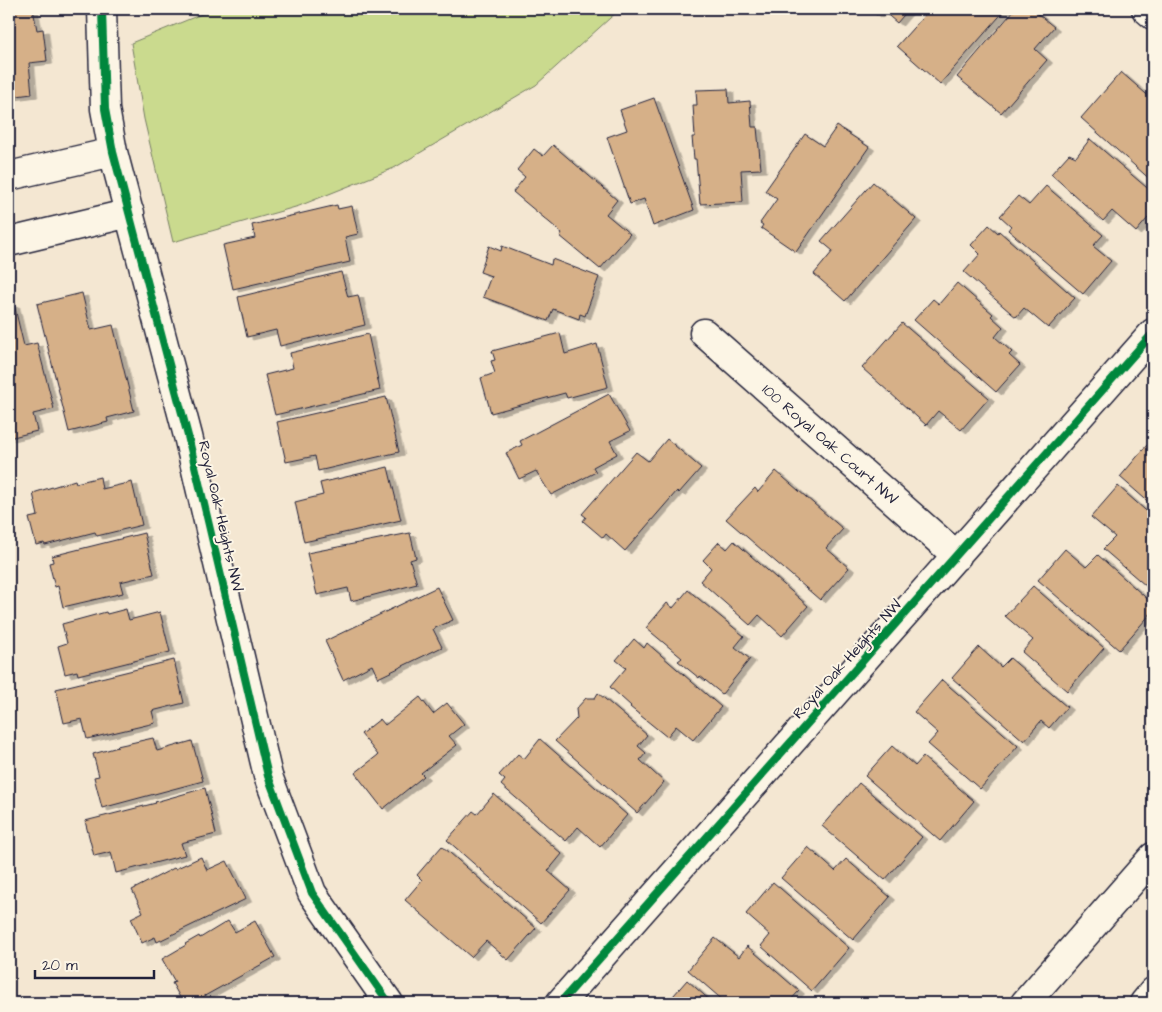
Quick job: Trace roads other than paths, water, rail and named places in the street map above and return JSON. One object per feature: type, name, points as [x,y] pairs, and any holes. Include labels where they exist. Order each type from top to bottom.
[{"type":"street","name":"Royal Oak Heights NW","points":[[102,9],[105,109],[113,152],[188,436],[268,776],[312,893],[389,1003]]},
{"type":"street","points":[[1146,9],[1153,15]]},
{"type":"street","points":[[9,176],[113,152]]},
{"type":"street","points":[[9,242],[130,213]]},
{"type":"street","name":"100 Royal Oak Court NW","points":[[704,332],[957,556]]},
{"type":"street","name":"Royal Oak Heights NW","points":[[560,1003],[1153,333]]},
{"type":"street","points":[[1025,1003],[1153,857]]},
{"type":"street","points":[[1144,1003],[1153,992]]}]
